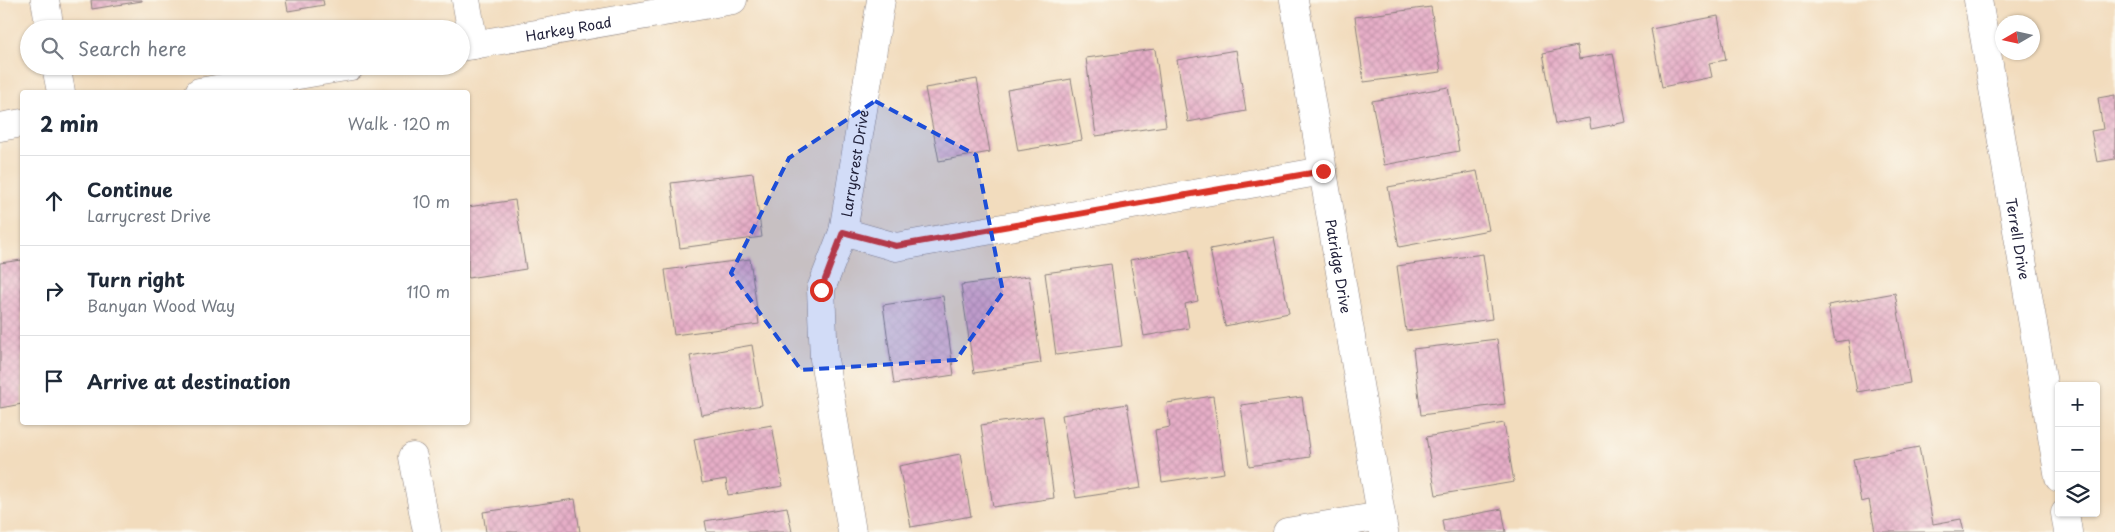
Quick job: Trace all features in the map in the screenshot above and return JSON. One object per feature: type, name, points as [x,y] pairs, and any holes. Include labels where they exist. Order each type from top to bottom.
[{"type":"street","points":[[45,0],[48,20]]},
{"type":"street","points":[[466,0],[467,20]]},
{"type":"street","name":"Harkey Road","points":[[470,46],[733,0]]},
{"type":"street","name":"Larrycrest Drive","points":[[852,532],[824,359],[821,290],[843,232],[881,0]]},
{"type":"street","name":"Patridge Drive","points":[[1294,0],[1382,524]]},
{"type":"street","name":"Terrell Drive","points":[[1978,0],[2058,472]]},
{"type":"street","points":[[58,75],[61,90]]},
{"type":"street","points":[[211,90],[298,75]]},
{"type":"street","points":[[0,127],[20,123]]},
{"type":"street","points":[[843,232],[896,246],[1323,171]]},
{"type":"street","points":[[413,457],[427,532]]},
{"type":"street","points":[[2066,517],[2068,532]]},
{"type":"street","points":[[1287,532],[1382,524]]},
{"type":"highlighted area","points":[[875,101],[976,155],[1003,292],[956,360],[801,370],[731,273],[789,158]]},
{"type":"building","points":[[91,0],[142,0],[142,1],[92,9]]},
{"type":"building","points":[[286,0],[323,0],[324,5],[288,11]]},
{"type":"building","points":[[1431,7],[1441,72],[1364,82],[1355,17]]},
{"type":"building","points":[[1718,16],[1726,60],[1709,63],[1712,77],[1662,87],[1651,29]]},
{"type":"building","points":[[1577,46],[1579,59],[1613,53],[1626,122],[1591,129],[1589,118],[1556,124],[1543,53]]},
{"type":"building","points":[[1155,49],[1166,126],[1096,136],[1086,58]]},
{"type":"building","points":[[1236,50],[1246,111],[1188,122],[1177,60]]},
{"type":"building","points":[[977,79],[990,152],[939,161],[925,88]]},
{"type":"building","points":[[1071,79],[1082,140],[1018,151],[1007,90]]},
{"type":"building","points":[[1448,87],[1459,151],[1384,165],[1372,101]]},
{"type":"building","points":[[2115,95],[2115,159],[2097,162],[2091,131],[2103,129],[2098,98]]},
{"type":"building","points":[[1477,171],[1489,230],[1399,247],[1388,187]]},
{"type":"building","points":[[753,173],[762,237],[680,248],[671,183]]},
{"type":"building","points":[[515,200],[526,269],[470,278],[470,207]]},
{"type":"building","points":[[1274,237],[1289,313],[1225,326],[1210,249]]},
{"type":"building","points":[[1189,249],[1198,301],[1185,304],[1189,328],[1144,336],[1130,260]]},
{"type":"building","points":[[1483,254],[1492,319],[1406,331],[1397,266]]},
{"type":"building","points":[[750,259],[759,324],[674,335],[665,270]]},
{"type":"building","points":[[20,260],[20,404],[0,408],[0,263]]},
{"type":"building","points":[[1111,264],[1122,346],[1056,355],[1045,273]]},
{"type":"building","points":[[1029,276],[1041,363],[974,373],[961,285]]},
{"type":"building","points":[[1895,293],[1910,383],[1857,392],[1848,340],[1835,342],[1828,305]]},
{"type":"building","points":[[943,296],[954,375],[894,384],[883,305]]},
{"type":"building","points":[[1497,339],[1505,404],[1421,415],[1413,349]]},
{"type":"building","points":[[752,345],[762,405],[701,415],[690,356]]},
{"type":"building","points":[[1213,396],[1224,473],[1162,482],[1155,430],[1170,427],[1167,403]]},
{"type":"building","points":[[1302,397],[1310,457],[1249,466],[1241,405]]},
{"type":"building","points":[[1127,404],[1141,488],[1076,498],[1062,415]]},
{"type":"building","points":[[1043,416],[1054,498],[993,507],[981,425]]},
{"type":"building","points":[[1504,423],[1514,482],[1436,495],[1426,437]]},
{"type":"building","points":[[772,425],[783,486],[728,495],[726,479],[702,483],[694,439]]},
{"type":"building","points":[[1919,447],[1933,524],[1961,519],[1964,532],[1875,532],[1869,500],[1861,502],[1853,459]]},
{"type":"building","points":[[960,454],[971,516],[911,527],[899,466]]},
{"type":"building","points":[[575,499],[580,532],[486,532],[483,512]]},
{"type":"building","points":[[787,507],[792,532],[707,532],[705,521]]},
{"type":"building","points":[[1502,509],[1506,532],[1444,532],[1442,520]]},
{"type":"route","points":[[821,290],[843,232],[896,246],[1323,171]]}]
